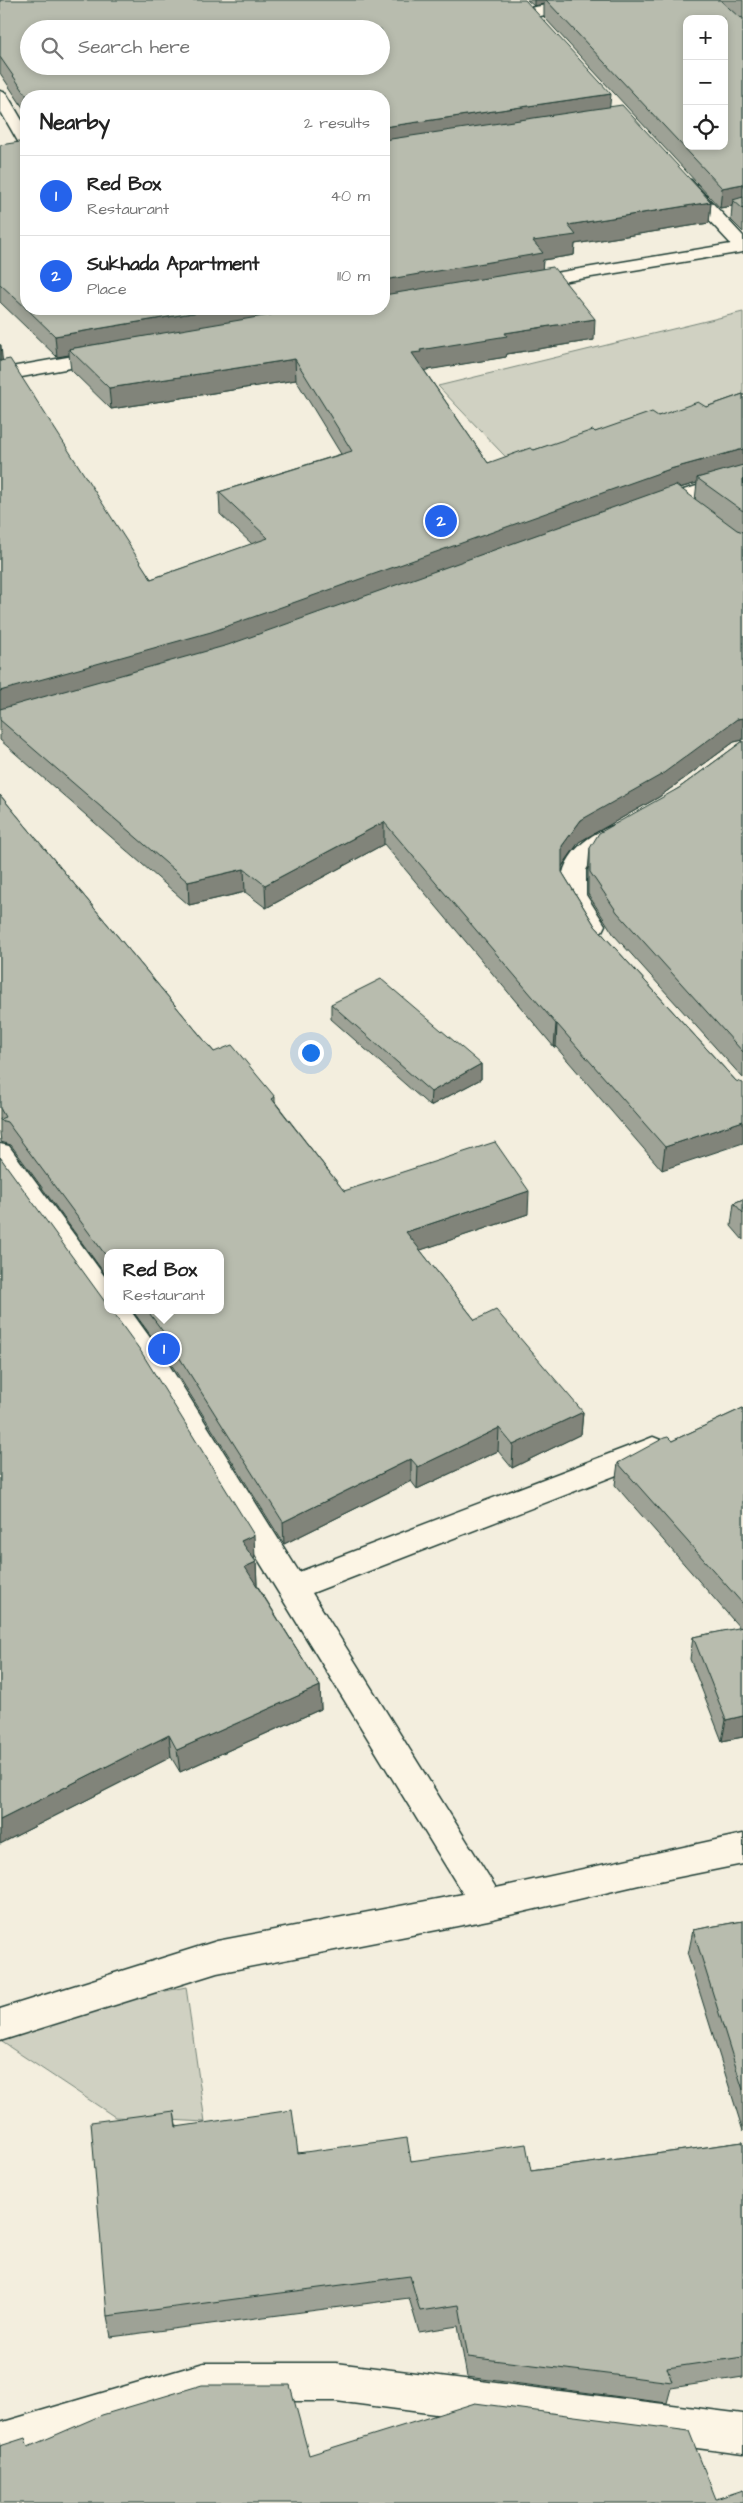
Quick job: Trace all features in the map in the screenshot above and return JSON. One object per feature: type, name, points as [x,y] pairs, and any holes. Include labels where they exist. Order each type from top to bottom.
[{"type":"street","points":[[517,0],[542,27]]},
{"type":"street","points":[[529,13],[601,0]]},
{"type":"street","points":[[0,96],[20,131]]},
{"type":"street","points":[[676,174],[743,246]]},
{"type":"street","points":[[716,216],[734,212]]},
{"type":"street","points":[[509,286],[743,246]]},
{"type":"street","points":[[0,376],[69,361],[128,352]]},
{"type":"street","points":[[631,514],[676,497],[743,478]]},
{"type":"street","points":[[676,497],[698,514]]},
{"type":"street","points":[[604,942],[574,895],[574,870],[588,849],[643,818]]},
{"type":"street","points":[[0,1153],[104,1296]]},
{"type":"street","points":[[117,1314],[154,1365],[488,1905]]},
{"type":"street","points":[[292,1588],[679,1439]]},
{"type":"street","points":[[0,2025],[217,1957],[488,1905],[743,1849]]},
{"type":"street","points":[[0,2443],[204,2382],[336,2382],[743,2434]]},
{"type":"shaded area","points":[[743,312],[743,417],[522,474],[438,386]]},
{"type":"shaded area","points":[[186,1987],[205,2122],[115,2117],[2,2042],[2,2023]]},
{"type":"building","points":[[0,0],[525,0],[611,94],[390,126],[390,90],[23,90],[0,57]]},
{"type":"building","points":[[546,0],[720,0],[739,17],[743,18],[743,184],[722,188],[686,150],[728,150],[728,15],[683,15],[683,146]]},
{"type":"building","points":[[622,105],[711,202],[568,225],[576,235],[533,241],[543,253],[390,279],[390,139]]},
{"type":"building","points":[[20,142],[20,302],[0,284],[0,145]]},
{"type":"building","points":[[743,197],[743,209],[733,200]]},
{"type":"building","points":[[553,267],[595,319],[505,333],[507,336],[420,350],[421,352],[412,353],[488,463],[530,448],[534,450],[593,430],[595,432],[652,412],[658,416],[698,402],[706,407],[743,394],[743,449],[670,469],[211,632],[0,691],[0,361],[10,359],[151,579],[268,538],[219,492],[352,451],[295,359],[109,388],[69,349],[270,315],[390,315],[390,294]]},
{"type":"building","points":[[33,315],[180,315],[55,336]]},
{"type":"building","points":[[743,465],[743,511],[697,478]]},
{"type":"building","points":[[676,485],[737,530],[743,532],[743,718],[737,719],[661,775],[581,820],[562,846],[562,872],[595,926],[736,1081],[743,1083],[743,1121],[665,1147],[556,1024],[384,822],[265,885],[244,869],[188,882],[0,720],[0,709],[228,645]]},
{"type":"building","points":[[743,741],[743,1052],[617,912],[590,872],[590,848],[599,833],[679,788]]},
{"type":"building","points":[[0,795],[214,1052],[232,1045],[275,1097],[272,1099],[344,1191],[495,1142],[529,1191],[406,1232],[475,1320],[496,1310],[583,1412],[513,1445],[499,1428],[418,1467],[411,1459],[283,1522],[164,1333],[150,1314],[224,1314],[224,1249],[104,1249],[104,1253],[7,1122],[0,1120],[5,1117],[0,1108]]},
{"type":"building","points":[[381,979],[481,1064],[431,1092],[331,1004]]},
{"type":"building","points":[[0,1157],[104,1300],[104,1314],[114,1314],[140,1350],[254,1535],[241,1541],[256,1562],[245,1567],[320,1686],[177,1750],[169,1735],[0,1820]]},
{"type":"building","points":[[743,1199],[743,1213],[734,1203]]},
{"type":"building","points":[[743,1408],[743,1604],[618,1463],[664,1438],[668,1437],[672,1441]]},
{"type":"building","points":[[743,1627],[743,1716],[726,1720],[693,1637]]},
{"type":"building","points":[[743,1921],[743,2090],[693,1930]]},
{"type":"building","points":[[292,2110],[298,2153],[407,2138],[411,2161],[526,2144],[531,2171],[743,2142],[743,2357],[667,2368],[672,2382],[468,2357],[459,2305],[420,2311],[410,2276],[107,2316],[91,2122],[174,2111],[176,2127]]},
{"type":"building","points":[[202,2385],[290,2385],[309,2455],[475,2403],[689,2431],[716,2499],[743,2490],[743,2503],[0,2503],[0,2446],[25,2438],[28,2447],[102,2415]]},
{"type":"place","name":"Sukhada Apartment","points":[[441,521]]},
{"type":"place","name":"Red Box","points":[[164,1349]]}]
